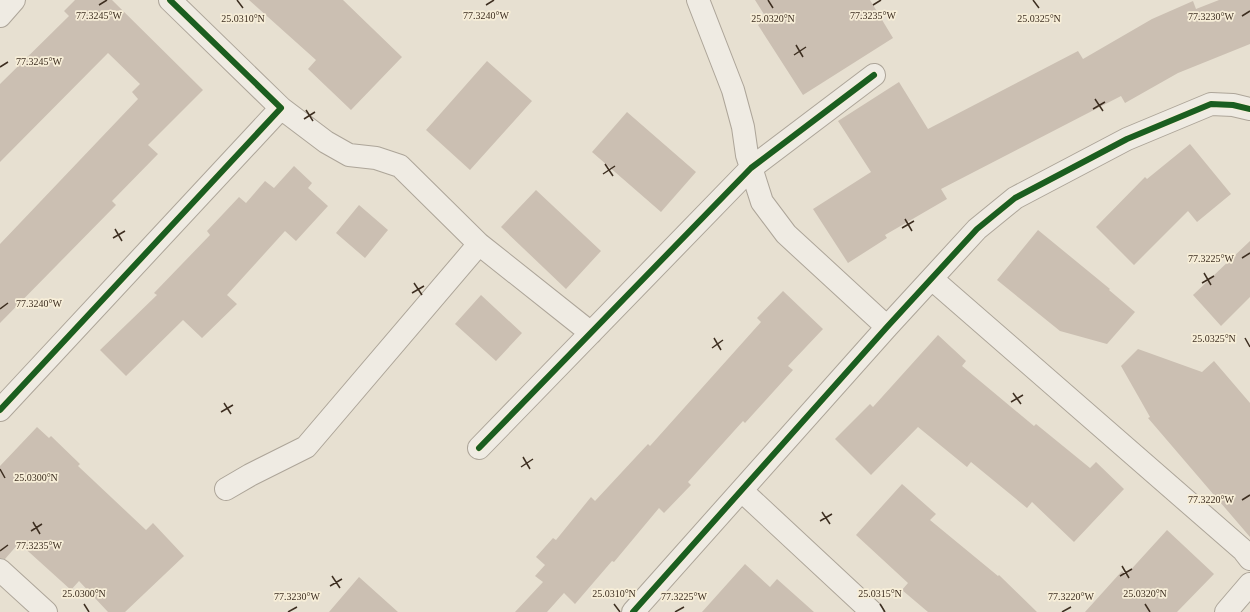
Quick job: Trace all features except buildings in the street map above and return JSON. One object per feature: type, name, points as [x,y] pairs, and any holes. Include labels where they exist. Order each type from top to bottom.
[{"type":"street","points":[[0,16],[14,0]]},
{"type":"street","points":[[170,0],[281,108],[326,142],[349,155],[376,158],[400,166],[479,244],[591,334]]},
{"type":"street","points":[[698,0],[733,90],[743,127],[751,168],[762,202],[786,234],[887,327]]},
{"type":"street","points":[[479,448],[751,168],[874,76]]},
{"type":"street","points":[[633,612],[887,327],[977,229],[1015,198],[1127,139],[1211,104],[1233,105],[1250,109]]},
{"type":"street","points":[[0,410],[281,108]]},
{"type":"street","points":[[226,489],[250,475],[306,447],[479,244]]},
{"type":"street","points":[[932,279],[1237,545],[1250,559]]},
{"type":"street","points":[[742,491],[872,612]]},
{"type":"street","points":[[0,570],[46,612]]},
{"type":"street","points":[[1226,612],[1250,584]]},
{"type":"cycle path","points":[[0,410],[281,108],[170,0]]},
{"type":"cycle path","points":[[479,448],[751,168],[874,75]]},
{"type":"cycle path","points":[[633,612],[887,327],[977,229],[1015,198],[1127,139],[1211,104],[1233,105],[1250,109]]}]
